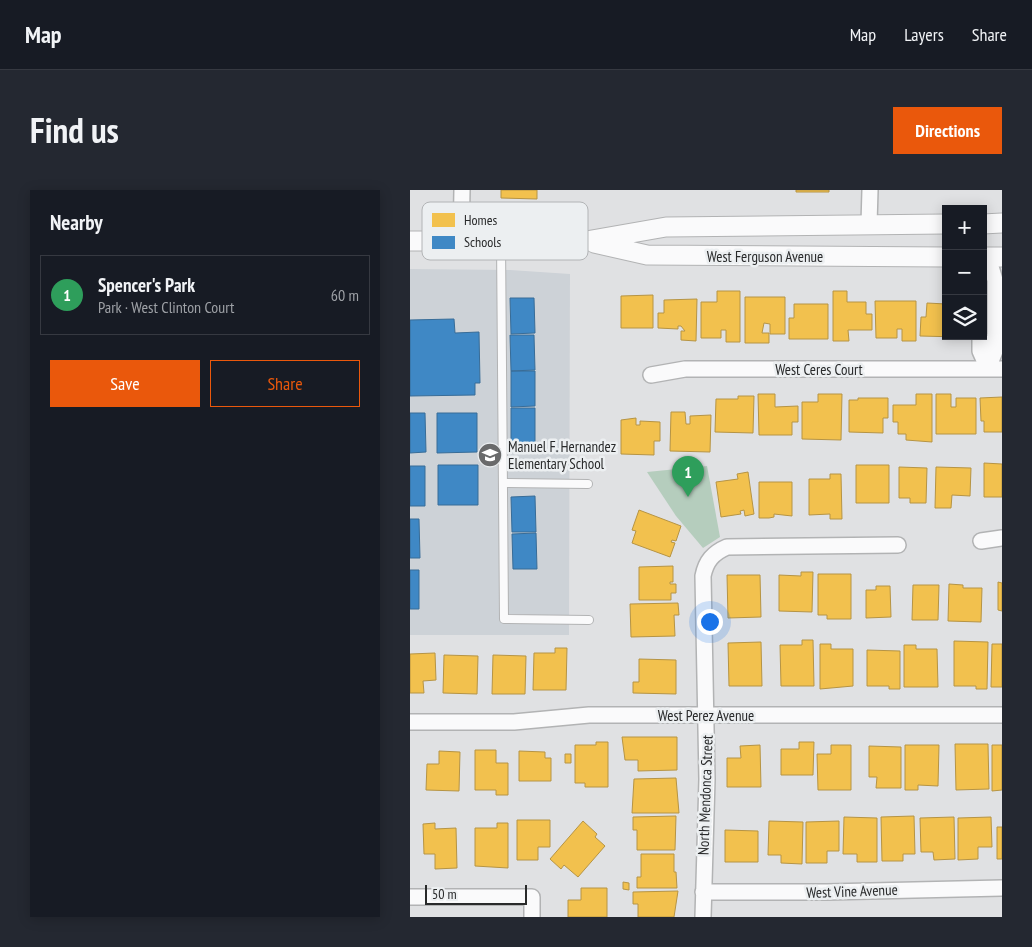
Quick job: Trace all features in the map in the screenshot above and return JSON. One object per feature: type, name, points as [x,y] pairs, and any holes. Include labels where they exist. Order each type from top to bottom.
[{"type":"street","points":[[869,224],[870,190]]},
{"type":"street","points":[[987,224],[1002,223]]},
{"type":"street","name":"West Ferguson Avenue","points":[[588,241],[666,227],[942,224]]},
{"type":"street","name":"West Ferguson Avenue","points":[[588,241],[647,255],[942,257]]},
{"type":"street","points":[[989,260],[995,280],[995,369]]},
{"type":"street","points":[[980,340],[980,350],[995,369]]},
{"type":"street","name":"West Ceres Court","points":[[651,375],[685,369],[995,369]]},
{"type":"street","points":[[981,541],[1002,538]]},
{"type":"street","name":"North Mendonca Street","points":[[703,917],[707,715],[704,568],[712,556],[727,547],[898,545]]},
{"type":"street","name":"West Perez Avenue","points":[[410,722],[514,722],[589,715],[1002,715]]},
{"type":"street","name":"West Vine Avenue","points":[[703,892],[820,892],[1002,888]]},
{"type":"street","points":[[410,897],[532,897],[532,917]]},
{"type":"lane","points":[[501,260],[504,619],[589,620]]},
{"type":"lane","points":[[504,483],[588,484]]},
{"type":"shaded area","name":"Manuel F. Hernandez Elementary School","points":[[410,269],[510,270],[570,274],[569,635],[410,635]]},
{"type":"green space","points":[[707,466],[720,537],[703,548],[676,516],[647,472]]},
{"type":"building: Homes","points":[[501,190],[537,190],[537,199],[501,198]]},
{"type":"building: Homes","points":[[796,190],[829,190],[829,192],[796,192]]},
{"type":"building: Homes","points":[[717,291],[740,291],[740,342],[726,342],[726,330],[721,330],[721,338],[701,338],[701,302],[717,302]]},
{"type":"building: Homes","points":[[833,291],[847,291],[847,302],[866,302],[866,314],[872,314],[872,330],[848,330],[849,341],[833,341]]},
{"type":"building: Homes","points":[[653,295],[653,328],[621,328],[621,296]]},
{"type":"building: Homes","points":[[745,297],[785,297],[785,334],[770,334],[770,324],[764,323],[762,333],[769,333],[769,343],[745,343]]},
{"type":"building: Homes","points":[[697,299],[696,341],[681,340],[681,331],[685,331],[681,326],[678,326],[678,329],[658,328],[658,313],[664,313],[664,300]]},
{"type":"building: Homes","points":[[875,301],[916,301],[916,341],[902,341],[902,329],[897,329],[897,338],[876,338]]},
{"type":"building: Homes","points":[[927,303],[942,304],[942,337],[920,336],[921,317],[926,317]]},
{"type":"building: Homes","points":[[794,304],[828,304],[828,339],[789,339],[789,318],[794,318]]},
{"type":"building: Homes","points":[[758,394],[775,394],[775,407],[798,406],[798,422],[792,422],[792,435],[759,435]]},
{"type":"building: Homes","points":[[818,394],[842,394],[841,440],[802,439],[802,402],[818,402]]},
{"type":"building: Homes","points":[[916,394],[932,394],[932,442],[906,440],[906,434],[898,434],[898,422],[893,422],[893,405],[916,405]]},
{"type":"building: Homes","points":[[936,394],[951,394],[951,407],[956,407],[956,398],[976,398],[976,434],[936,434]]},
{"type":"building: Homes","points":[[738,396],[754,396],[753,433],[715,432],[716,399],[738,399]]},
{"type":"building: Homes","points":[[1002,397],[1002,432],[984,432],[984,421],[981,421],[980,398]]},
{"type":"building: Homes","points":[[858,398],[888,398],[888,418],[883,418],[883,433],[849,432],[849,400],[858,400]]},
{"type":"building: Homes","points":[[671,412],[685,412],[686,424],[690,424],[690,416],[711,415],[710,452],[670,451]]},
{"type":"building: Homes","points":[[636,418],[636,425],[640,425],[640,421],[660,422],[660,441],[654,441],[654,455],[621,454],[621,420]]},
{"type":"building: Homes","points":[[984,463],[1002,464],[1002,497],[984,497]]},
{"type":"building: Homes","points":[[856,465],[889,465],[889,503],[856,503]]},
{"type":"building: Homes","points":[[899,467],[927,468],[926,503],[910,503],[910,498],[899,498]]},
{"type":"building: Homes","points":[[936,467],[971,468],[970,496],[952,495],[951,508],[935,508]]},
{"type":"building: Homes","points":[[748,472],[754,514],[745,516],[744,510],[740,511],[741,514],[721,517],[716,482],[738,479],[737,474]]},
{"type":"building: Homes","points":[[830,474],[841,474],[842,519],[830,519],[830,514],[809,515],[809,479],[830,479]]},
{"type":"building: Homes","points":[[759,482],[792,482],[792,516],[774,514],[774,517],[759,518]]},
{"type":"building: Homes","points":[[639,510],[681,526],[676,541],[672,540],[671,542],[675,543],[670,557],[632,543],[636,531],[632,530]]},
{"type":"building: Homes","points":[[673,566],[673,582],[670,582],[670,584],[676,584],[676,593],[671,593],[671,600],[639,600],[639,567]]},
{"type":"building: Homes","points":[[801,572],[813,572],[812,612],[779,611],[779,575],[801,576]]},
{"type":"building: Homes","points":[[818,574],[851,574],[851,619],[827,619],[827,615],[818,615]]},
{"type":"building: Homes","points":[[727,575],[760,575],[761,617],[728,618]]},
{"type":"building: Homes","points":[[998,582],[1002,583],[1002,611],[998,610]]},
{"type":"building: Homes","points":[[949,584],[963,585],[963,588],[982,588],[981,622],[948,621]]},
{"type":"building: Homes","points":[[913,585],[939,585],[938,620],[912,620]]},
{"type":"building: Homes","points":[[876,586],[890,586],[891,617],[866,618],[866,590],[876,590]]},
{"type":"building: Homes","points":[[678,603],[679,615],[674,615],[675,636],[631,637],[630,604]]},
{"type":"building: Homes","points":[[802,640],[813,640],[814,686],[781,686],[780,645],[802,645]]},
{"type":"building: Homes","points":[[954,641],[988,642],[987,689],[976,689],[976,686],[954,686]]},
{"type":"building: Homes","points":[[761,642],[762,686],[729,686],[728,643]]},
{"type":"building: Homes","points":[[820,644],[831,644],[831,649],[853,649],[853,686],[820,689]]},
{"type":"building: Homes","points":[[992,644],[1002,644],[1002,687],[991,687]]},
{"type":"building: Homes","points":[[904,645],[916,645],[916,649],[937,649],[938,687],[904,687]]},
{"type":"building: Homes","points":[[555,648],[567,648],[566,690],[533,690],[534,653],[555,653]]},
{"type":"building: Homes","points":[[867,650],[900,651],[900,689],[889,689],[889,686],[867,686]]},
{"type":"building: Homes","points":[[435,653],[436,680],[423,681],[424,693],[410,693],[410,654]]},
{"type":"building: Homes","points":[[444,655],[478,656],[477,694],[443,693]]},
{"type":"building: Homes","points":[[493,655],[526,656],[525,694],[492,694]]},
{"type":"building: Homes","points":[[639,659],[676,660],[676,694],[633,693],[633,682],[639,682]]},
{"type":"building: Homes","points":[[622,737],[677,737],[677,770],[638,771],[638,760],[625,760]]},
{"type":"building: Homes","points":[[596,742],[608,742],[608,787],[585,787],[585,783],[575,783],[575,745],[596,745]]},
{"type":"building: Homes","points":[[799,742],[814,742],[813,775],[781,775],[781,749],[799,749]]},
{"type":"building: Homes","points":[[955,744],[988,744],[989,789],[956,790]]},
{"type":"building: Homes","points":[[760,745],[761,787],[727,787],[727,758],[741,758],[740,746]]},
{"type":"building: Homes","points":[[831,745],[851,745],[851,790],[818,790],[817,754],[831,754]]},
{"type":"building: Homes","points":[[905,745],[939,745],[938,786],[918,785],[918,790],[905,790]]},
{"type":"building: Homes","points":[[992,745],[1002,745],[1002,790],[992,791]]},
{"type":"building: Homes","points":[[869,746],[901,747],[901,788],[876,788],[877,777],[869,777]]},
{"type":"building: Homes","points":[[475,750],[496,750],[496,763],[508,763],[508,795],[496,795],[496,790],[475,790]]},
{"type":"building: Homes","points":[[439,751],[460,752],[459,791],[426,790],[427,764],[439,764]]},
{"type":"building: Homes","points":[[519,751],[545,752],[545,758],[551,758],[551,781],[519,781]]},
{"type":"building: Homes","points":[[565,754],[571,754],[571,763],[565,763]]},
{"type":"building: Homes","points":[[676,778],[679,813],[632,813],[634,779]]},
{"type":"building: Homes","points":[[676,816],[675,850],[637,850],[637,830],[633,830],[633,817]]},
{"type":"building: Homes","points":[[914,816],[915,854],[903,854],[903,861],[882,861],[881,817]]},
{"type":"building: Homes","points":[[844,817],[877,818],[877,862],[857,862],[857,854],[843,854]]},
{"type":"building: Homes","points":[[954,817],[955,859],[934,860],[933,852],[921,852],[920,818]]},
{"type":"building: Homes","points":[[991,817],[992,847],[978,847],[978,859],[958,860],[958,818]]},
{"type":"building: Homes","points":[[517,820],[550,820],[550,847],[538,847],[538,860],[517,860]]},
{"type":"building: Homes","points":[[583,821],[597,834],[595,837],[605,846],[578,877],[564,865],[561,869],[550,859]]},
{"type":"building: Homes","points":[[769,821],[803,822],[802,864],[781,863],[781,855],[768,855]]},
{"type":"building: Homes","points":[[839,821],[839,851],[827,851],[827,863],[806,863],[806,822]]},
{"type":"building: Homes","points":[[435,823],[435,829],[456,828],[457,868],[435,869],[435,854],[424,854],[423,824]]},
{"type":"building: Homes","points":[[497,823],[508,823],[508,868],[475,866],[475,828],[497,828]]},
{"type":"building: Homes","points":[[997,827],[1002,827],[1002,859],[997,859]]},
{"type":"building: Homes","points":[[725,830],[758,831],[758,862],[725,862]]},
{"type":"building: Homes","points":[[641,854],[674,854],[674,872],[676,872],[677,888],[637,888],[637,877],[641,877]]},
{"type":"building: Homes","points":[[623,882],[629,883],[629,890],[623,889]]},
{"type":"building: Homes","points":[[581,888],[607,888],[607,917],[568,917],[568,900],[581,900]]},
{"type":"building: Homes","points":[[678,891],[674,917],[638,917],[638,904],[633,904],[633,892]]},
{"type":"building: Schools","points":[[510,298],[534,298],[535,333],[511,334]]},
{"type":"building: Schools","points":[[454,319],[455,333],[479,332],[480,383],[475,383],[475,395],[410,396],[410,320]]},
{"type":"building: Schools","points":[[510,335],[534,335],[535,370],[511,371]]},
{"type":"building: Schools","points":[[511,371],[535,371],[535,406],[511,407]]},
{"type":"building: Schools","points":[[511,408],[535,408],[535,443],[511,444]]},
{"type":"building: Schools","points":[[410,413],[425,413],[426,452],[410,453]]},
{"type":"building: Schools","points":[[437,413],[477,413],[477,452],[437,453]]},
{"type":"building: Schools","points":[[438,465],[478,465],[478,505],[438,505]]},
{"type":"building: Schools","points":[[410,466],[425,466],[425,506],[410,506]]},
{"type":"building: Schools","points":[[535,496],[536,532],[512,532],[511,497]]},
{"type":"building: Schools","points":[[410,519],[419,519],[420,558],[410,558]]},
{"type":"building: Schools","points":[[536,533],[537,569],[513,569],[512,534]]},
{"type":"building: Schools","points":[[410,570],[419,570],[419,609],[410,609]]},
{"type":"place","name":"Manuel F. Hernandez Elementary School","points":[[490,455]]},
{"type":"place","name":"Spencer's Park","points":[[688,497]]}]
